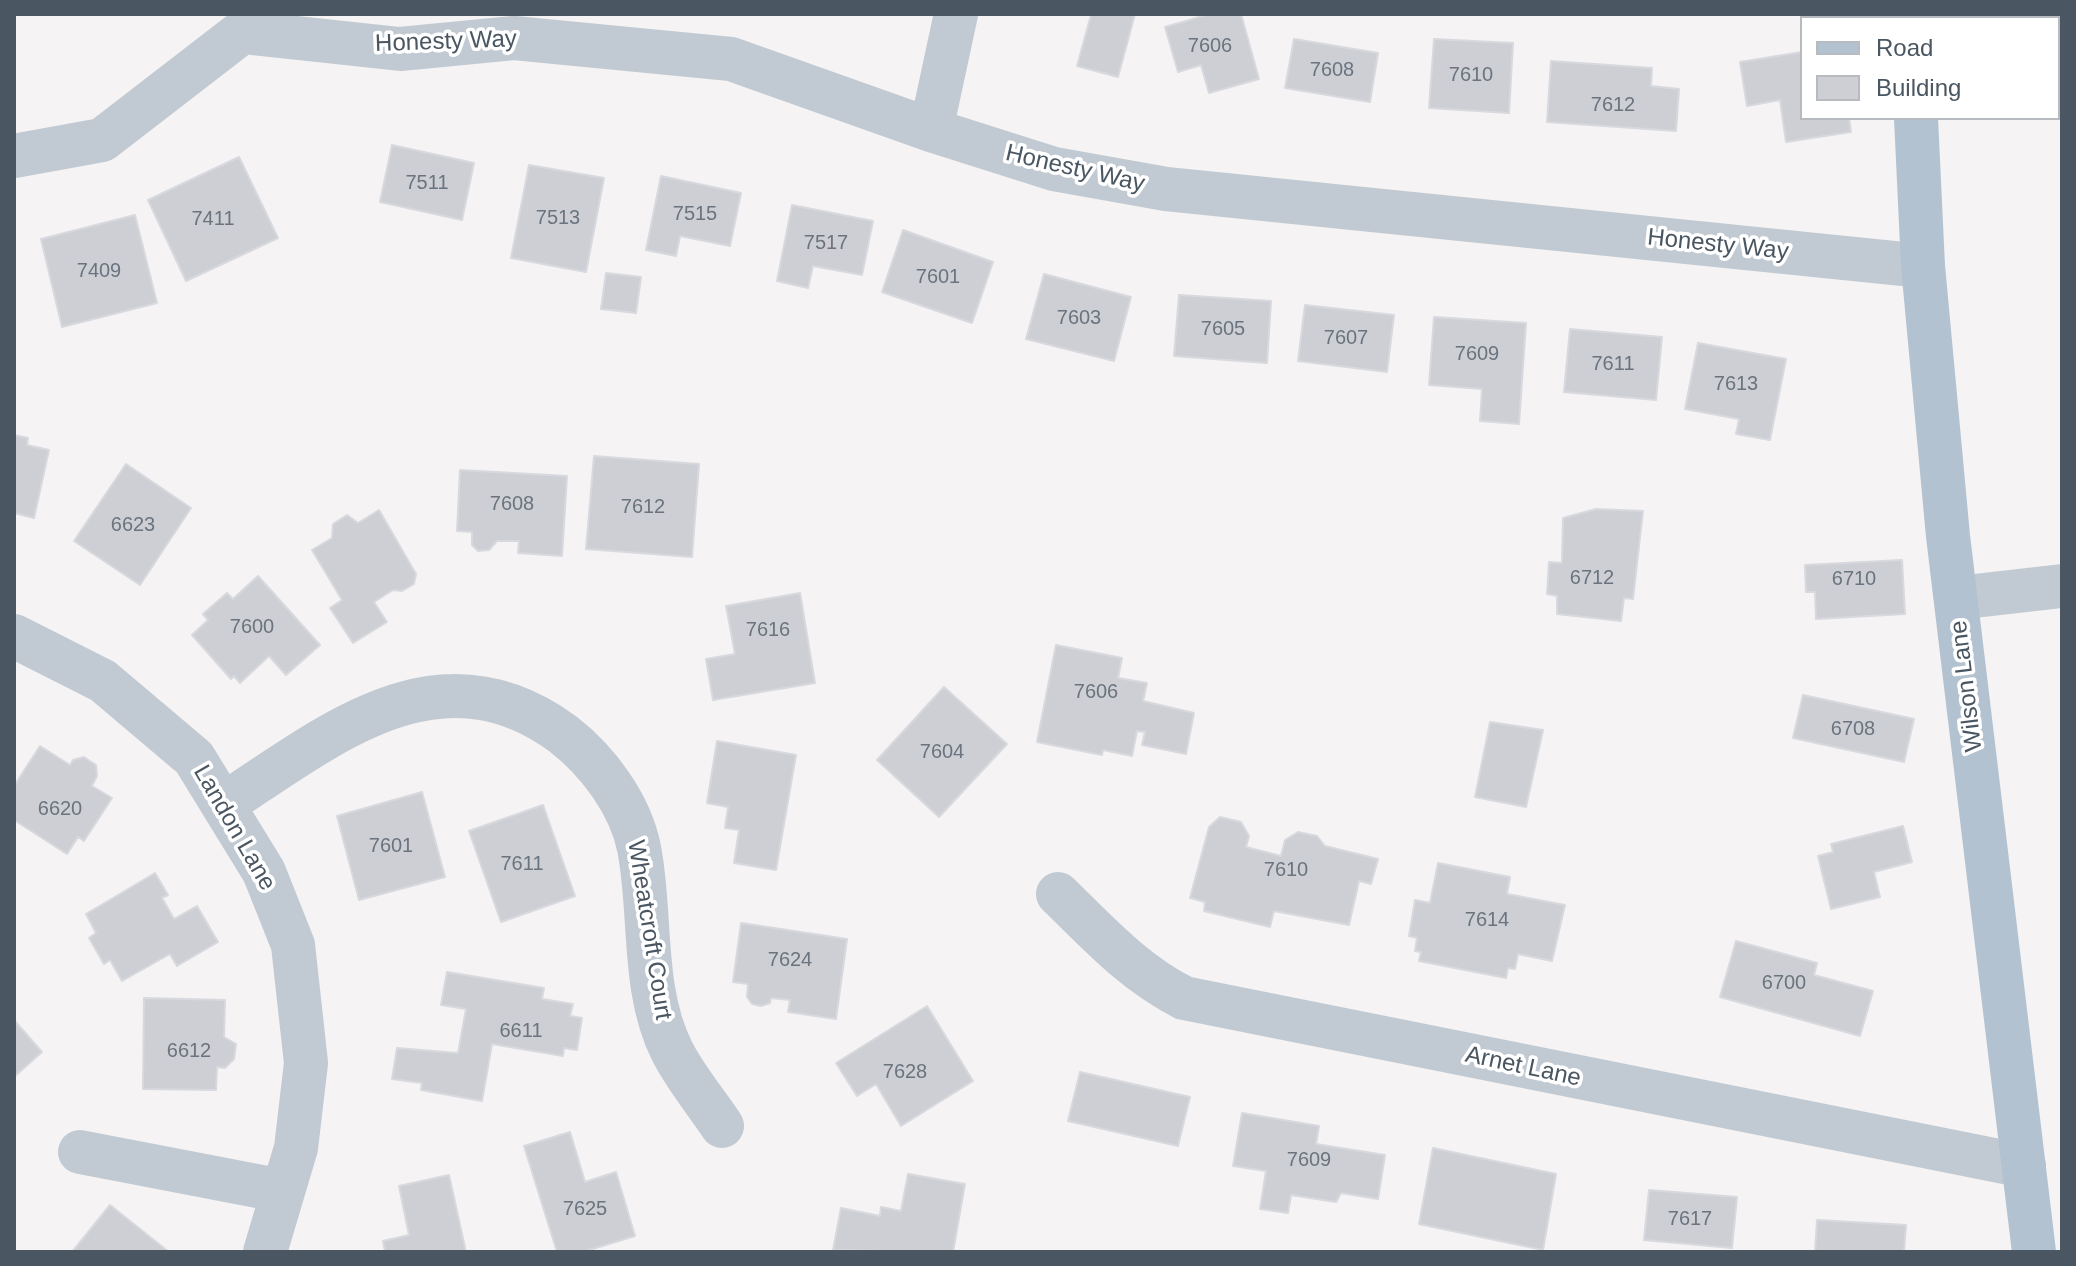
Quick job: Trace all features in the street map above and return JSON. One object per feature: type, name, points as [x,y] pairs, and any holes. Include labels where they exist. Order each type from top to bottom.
[{"type":"main road","name":"Wilson Lane","points":[[1916,120],[1923,266],[1957,598],[2034,1252]]},
{"type":"street","points":[[931,130],[956,14]]},
{"type":"street","name":"Honesty Way","points":[[14,156],[102,140],[234,23],[400,49],[514,38],[731,59],[931,130],[1054,169],[1166,189],[1923,266]]},
{"type":"street","points":[[1957,598],[2062,586]]},
{"type":"street","name":"Landon Lane","points":[[14,636],[103,681],[194,758],[264,872],[293,945],[306,1063],[296,1148],[265,1252]]},
{"type":"street","name":"Wheatcroft Court","points":[[224,804],[347,724],[402,702],[442,696],[483,697],[546,722],[575,744],[606,779],[625,810],[638,846],[655,998],[671,1050],[722,1126]]},
{"type":"street","name":"Arnet Lane","points":[[1058,894],[1128,963],[1158,985],[1184,998],[2024,1166]]},
{"type":"street","points":[[80,1152],[283,1191]]},
{"type":"building","points":[[1087,14],[1135,14],[1118,77],[1077,66],[1091,15]]},
{"type":"building","points":[[1210,14],[1241,14],[1259,79],[1209,93],[1201,65],[1178,72],[1165,27]]},
{"type":"building","points":[[1294,39],[1378,53],[1370,102],[1285,88]]},
{"type":"building","points":[[1434,39],[1513,43],[1509,113],[1429,108]]},
{"type":"building","points":[[1800,52],[1800,120],[1849,120],[1851,132],[1786,142],[1780,100],[1747,106],[1740,62]]},
{"type":"building","points":[[1551,61],[1652,68],[1651,86],[1679,89],[1676,131],[1547,122]]},
{"type":"building","points":[[392,145],[474,163],[462,220],[380,202]]},
{"type":"building","points":[[239,157],[278,238],[186,281],[148,200]]},
{"type":"building","points":[[529,165],[604,178],[586,272],[511,258]]},
{"type":"building","points":[[661,176],[741,193],[730,246],[680,236],[676,256],[646,250]]},
{"type":"building","points":[[792,205],[873,221],[862,275],[813,266],[808,288],[777,281]]},
{"type":"building","points":[[135,215],[157,303],[62,327],[41,239]]},
{"type":"building","points":[[903,230],[993,262],[972,323],[882,292]]},
{"type":"building","points":[[606,273],[641,277],[636,313],[601,309]]},
{"type":"building","points":[[1044,274],[1131,297],[1114,361],[1026,339]]},
{"type":"building","points":[[1179,295],[1271,301],[1267,363],[1174,356]]},
{"type":"building","points":[[1305,305],[1394,315],[1387,372],[1298,361]]},
{"type":"building","points":[[1434,317],[1526,323],[1519,424],[1480,421],[1482,389],[1429,385]]},
{"type":"building","points":[[1570,329],[1662,337],[1656,400],[1564,392]]},
{"type":"building","points":[[1698,343],[1786,359],[1770,440],[1736,434],[1739,419],[1685,409]]},
{"type":"building","points":[[14,435],[28,438],[27,445],[49,450],[34,518],[14,513]]},
{"type":"building","points":[[594,456],[699,464],[692,557],[586,549]]},
{"type":"building","points":[[126,464],[191,508],[140,585],[74,541]]},
{"type":"building","points":[[460,470],[567,476],[562,556],[518,553],[519,541],[497,541],[489,550],[478,551],[472,545],[472,532],[457,531]]},
{"type":"building","points":[[1596,509],[1643,511],[1633,599],[1624,598],[1621,621],[1557,614],[1557,596],[1547,594],[1549,562],[1562,563],[1563,518]]},
{"type":"building","points":[[379,510],[416,574],[414,584],[402,591],[393,590],[374,602],[387,622],[353,643],[330,608],[342,600],[312,550],[332,538],[333,524],[347,515],[358,523]]},
{"type":"building","points":[[1902,560],[1905,614],[1816,619],[1815,592],[1806,592],[1805,565]]},
{"type":"building","points":[[258,576],[320,645],[286,675],[269,656],[240,683],[234,676],[231,679],[192,635],[208,620],[203,614],[227,593],[233,599]]},
{"type":"building","points":[[800,593],[815,683],[713,700],[706,659],[735,654],[726,606]]},
{"type":"building","points":[[1056,645],[1122,658],[1118,678],[1147,683],[1143,701],[1194,713],[1186,754],[1142,745],[1145,732],[1137,731],[1132,756],[1103,750],[1102,755],[1037,742]]},
{"type":"building","points":[[944,687],[1007,744],[939,817],[877,760]]},
{"type":"building","points":[[1803,695],[1914,719],[1904,762],[1793,738]]},
{"type":"building","points":[[1490,722],[1543,730],[1526,807],[1475,797]]},
{"type":"building","points":[[717,741],[796,755],[776,870],[734,863],[739,830],[725,828],[728,807],[707,803]]},
{"type":"building","points":[[40,746],[70,765],[73,760],[84,757],[96,765],[97,776],[92,786],[112,798],[84,841],[78,837],[67,854],[14,820],[14,786]]},
{"type":"building","points":[[422,792],[445,877],[359,900],[337,816]]},
{"type":"building","points":[[543,805],[575,896],[501,922],[469,831]]},
{"type":"building","points":[[1220,817],[1241,822],[1249,836],[1246,847],[1281,856],[1285,840],[1298,832],[1317,836],[1325,846],[1378,859],[1371,884],[1359,881],[1349,925],[1274,911],[1270,927],[1204,911],[1205,902],[1190,898],[1209,827]]},
{"type":"building","points":[[1903,826],[1912,862],[1874,872],[1880,897],[1831,909],[1818,856],[1833,852],[1831,844]]},
{"type":"building","points":[[1438,863],[1510,877],[1507,894],[1565,905],[1552,961],[1518,954],[1515,969],[1508,968],[1506,978],[1419,961],[1421,952],[1415,951],[1417,938],[1409,936],[1415,900],[1430,903]]},
{"type":"building","points":[[155,873],[168,895],[162,898],[174,919],[197,906],[218,942],[177,966],[170,954],[122,981],[110,960],[104,964],[89,938],[96,933],[86,914]]},
{"type":"building","points":[[741,923],[847,939],[836,1019],[788,1012],[790,1000],[771,998],[770,1003],[761,1006],[752,1004],[747,997],[748,984],[733,982]]},
{"type":"building","points":[[1736,941],[1817,963],[1814,975],[1873,991],[1860,1036],[1720,997]]},
{"type":"building","points":[[447,972],[544,988],[542,999],[573,1004],[570,1016],[582,1018],[577,1050],[564,1048],[563,1056],[492,1044],[482,1101],[421,1090],[422,1083],[392,1079],[397,1048],[458,1053],[466,1009],[441,1005]]},
{"type":"building","points":[[144,998],[225,1000],[224,1037],[236,1044],[234,1059],[225,1068],[217,1067],[216,1090],[143,1089]]},
{"type":"building","points":[[927,1006],[973,1081],[901,1126],[876,1084],[857,1096],[836,1063]]},
{"type":"building","points":[[14,1020],[42,1052],[14,1077]]},
{"type":"building","points":[[1080,1072],[1190,1097],[1178,1146],[1068,1121]]},
{"type":"building","points":[[1242,1113],[1319,1126],[1316,1144],[1385,1155],[1378,1199],[1341,1193],[1336,1202],[1291,1195],[1288,1213],[1260,1209],[1266,1171],[1233,1166]]},
{"type":"building","points":[[570,1132],[585,1182],[616,1172],[635,1236],[583,1252],[557,1252],[524,1146]]},
{"type":"building","points":[[1433,1148],[1556,1174],[1543,1250],[1419,1224]]},
{"type":"building","points":[[908,1174],[965,1184],[953,1252],[833,1250],[841,1208],[880,1216],[881,1207],[901,1211]]},
{"type":"building","points":[[449,1175],[466,1252],[385,1252],[383,1241],[409,1235],[399,1186]]},
{"type":"building","points":[[1649,1190],[1737,1197],[1732,1248],[1644,1240]]},
{"type":"building","points":[[110,1205],[169,1252],[72,1252]]},
{"type":"building","points":[[1817,1220],[1906,1225],[1904,1252],[1815,1252]]}]
